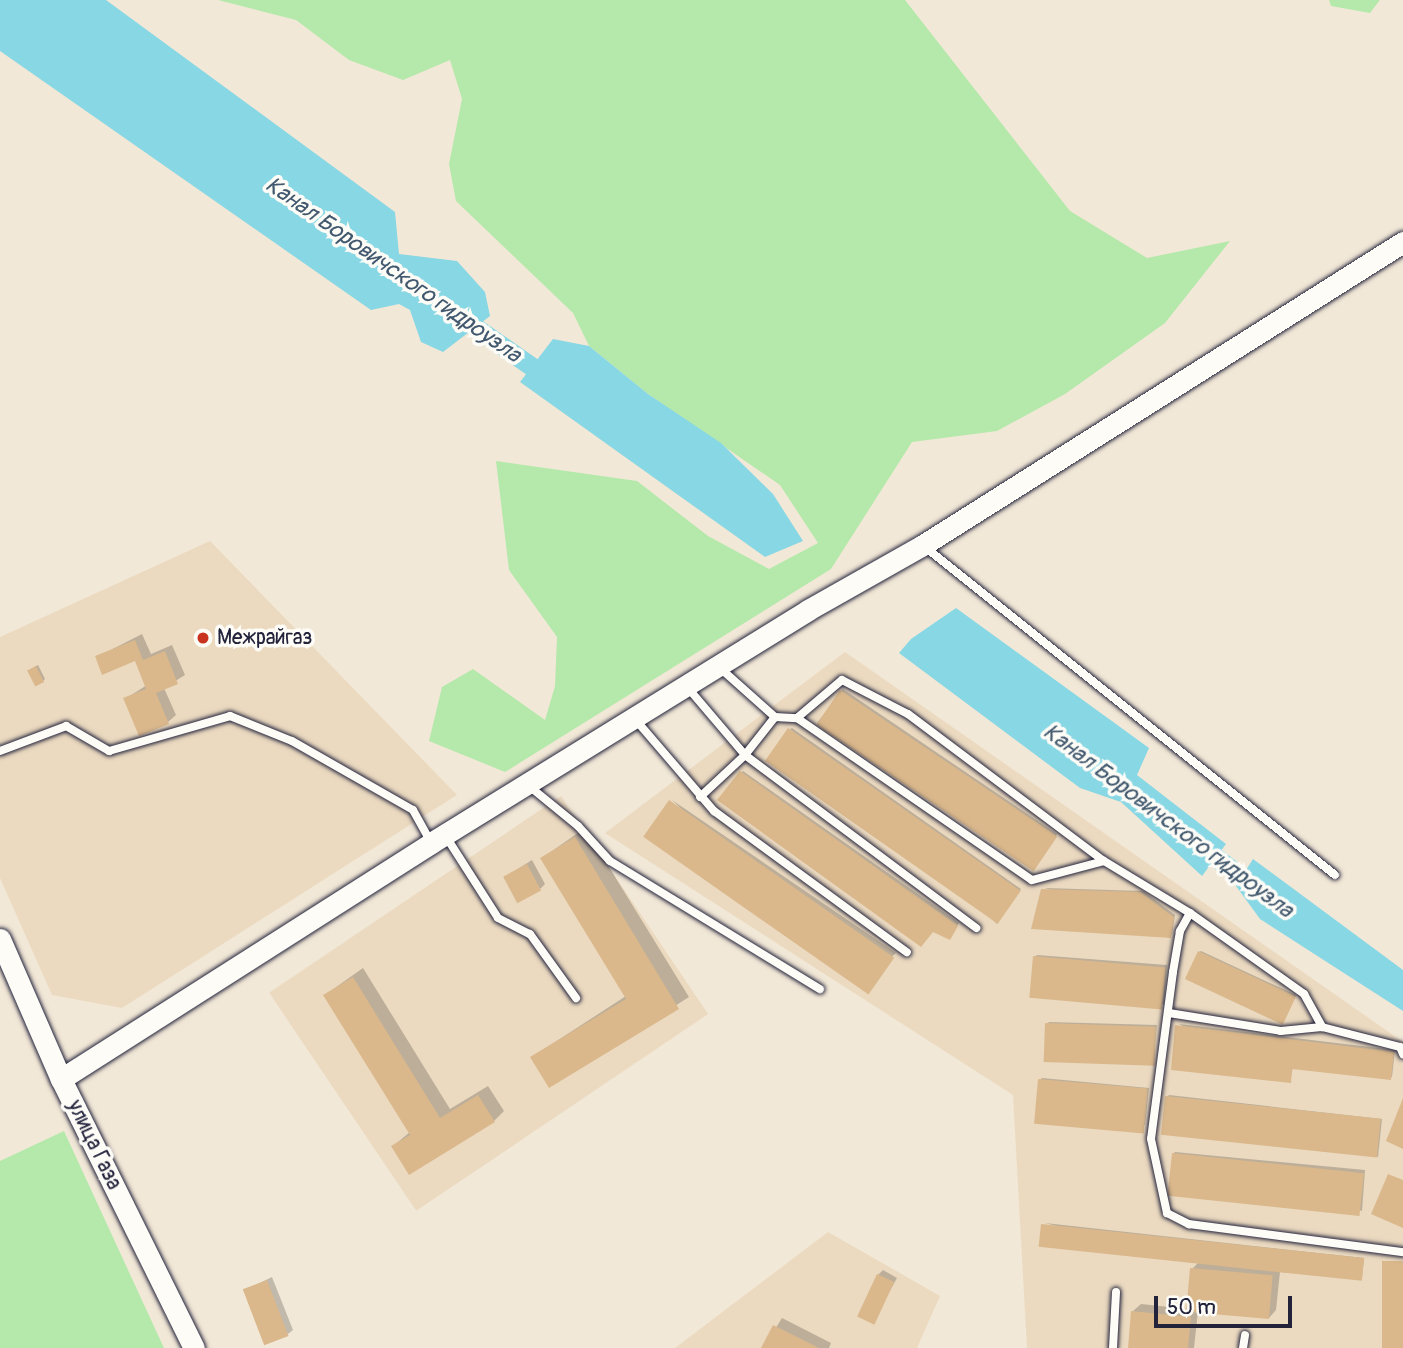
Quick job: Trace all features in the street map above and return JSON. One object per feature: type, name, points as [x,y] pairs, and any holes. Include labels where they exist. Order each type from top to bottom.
[{"type":"main road","points":[[61,1079],[438,839],[686,685],[923,545],[1403,242]]},
{"type":"main road","name":"улица Газа","points":[[0,939],[61,1079],[194,1348]]},
{"type":"lane","points":[[923,545],[1335,875]]},
{"type":"lane","points":[[718,666],[775,717],[797,718],[1032,880],[1104,861]]},
{"type":"lane","points":[[797,718],[842,680],[908,714],[1104,861],[1190,913],[1304,994],[1322,1027]]},
{"type":"lane","points":[[686,685],[745,755],[976,928]]},
{"type":"lane","points":[[0,751],[66,726],[109,751],[230,716],[292,741],[413,810],[498,918],[530,934],[576,999]]},
{"type":"lane","points":[[700,797],[745,755],[775,717]]},
{"type":"lane","points":[[634,718],[700,797],[907,952]]},
{"type":"lane","points":[[527,784],[578,826],[610,861],[820,989]]},
{"type":"lane","points":[[1190,913],[1180,931],[1150,1139],[1167,1213],[1189,1224],[1403,1252]]},
{"type":"lane","points":[[1169,1013],[1281,1031],[1322,1027],[1399,1047],[1403,1054]]},
{"type":"lane","points":[[1112,1348],[1116,1292]]},
{"type":"lane","points":[[1243,1348],[1245,1335]]},
{"type":"shaded area","points":[[210,541],[457,795],[122,1008],[52,995],[0,878],[0,637]]},
{"type":"shaded area","points":[[845,652],[1403,1042],[1403,1348],[1027,1348],[1013,1095],[605,833]]},
{"type":"shaded area","points":[[561,796],[708,1014],[416,1211],[269,993]]},
{"type":"shaded area","points":[[828,1232],[940,1296],[917,1348],[675,1348]]},
{"type":"green space","points":[[218,0],[905,0],[1070,211],[1147,258],[1230,241],[1165,323],[1065,394],[997,431],[912,442],[831,569],[505,772],[429,741],[442,687],[473,669],[545,720],[555,686],[557,637],[509,570],[496,461],[637,481],[708,536],[769,569],[818,543],[780,485],[648,394],[589,346],[573,313],[456,201],[449,164],[462,99],[450,60],[403,80],[349,60],[296,20]]},
{"type":"green space","points":[[1329,0],[1380,0],[1370,13],[1331,6]]},
{"type":"green space","points":[[64,1131],[164,1348],[0,1348],[0,1161]]},
{"type":"water","points":[[0,0],[106,0],[395,212],[399,254],[457,261],[485,292],[490,316],[443,352],[421,342],[410,310],[399,304],[371,310],[0,51]]},
{"type":"water","points":[[553,339],[589,346],[648,394],[721,443],[773,494],[803,541],[765,557],[520,382]]},
{"type":"water","points":[[956,608],[1149,748],[1137,775],[1226,844],[1202,876],[1121,802],[1080,788],[899,653],[911,639]]},
{"type":"water","points":[[1253,859],[1403,970],[1403,1011],[1260,919],[1236,886]]},
{"type":"building","points":[[135,640],[143,660],[165,651],[178,684],[156,693],[169,724],[139,736],[123,698],[146,689],[135,661],[102,675],[95,656]]},
{"type":"building","points":[[36,666],[44,682],[35,687],[27,671]]},
{"type":"building","points":[[840,690],[1057,837],[1034,871],[817,725]]},
{"type":"building","points":[[788,728],[1021,891],[998,924],[765,761]]},
{"type":"building","points":[[740,771],[958,926],[950,940],[933,932],[921,947],[717,800]]},
{"type":"building","points":[[669,800],[894,958],[868,995],[643,837]]},
{"type":"building","points":[[575,837],[679,1009],[549,1088],[530,1057],[626,999],[540,858]]},
{"type":"building","points":[[527,864],[541,890],[517,903],[503,877]]},
{"type":"building","points":[[1041,889],[1140,892],[1174,917],[1171,938],[1031,929]]},
{"type":"building","points":[[1198,951],[1296,997],[1283,1025],[1185,979]]},
{"type":"building","points":[[1033,956],[1165,968],[1162,1009],[1029,998]]},
{"type":"building","points":[[353,977],[440,1118],[478,1095],[495,1122],[409,1175],[391,1146],[410,1135],[323,995]]},
{"type":"building","points":[[1045,1023],[1156,1027],[1155,1066],[1044,1062]]},
{"type":"building","points":[[1175,1025],[1394,1052],[1391,1080],[1292,1069],[1291,1083],[1171,1070]]},
{"type":"building","points":[[1038,1079],[1148,1089],[1144,1133],[1034,1124]]},
{"type":"building","points":[[1165,1096],[1381,1119],[1377,1157],[1161,1135]]},
{"type":"building","points":[[1403,1098],[1403,1149],[1386,1141]]},
{"type":"building","points":[[1172,1153],[1364,1173],[1359,1216],[1168,1196]]},
{"type":"building","points":[[1388,1174],[1403,1180],[1403,1228],[1371,1214]]},
{"type":"building","points":[[1041,1224],[1364,1258],[1362,1281],[1039,1247]]},
{"type":"building","points":[[1382,1261],[1403,1261],[1403,1348],[1382,1348]]},
{"type":"building","points":[[1190,1268],[1273,1275],[1269,1319],[1186,1312]]},
{"type":"building","points":[[877,1274],[894,1282],[874,1325],[857,1317]]},
{"type":"building","points":[[267,1280],[289,1336],[264,1345],[243,1289]]},
{"type":"building","points":[[1131,1311],[1191,1317],[1188,1348],[1128,1348]]},
{"type":"building","points":[[773,1325],[819,1348],[761,1348]]},
{"type":"waterway","name":"Канал Боровичского гидроузла","points":[[455,313],[551,380]]},
{"type":"waterway","name":"Канал Боровичского гидроузла","points":[[1196,842],[1261,892]]},
{"type":"place","name":"Межрайгаз","points":[[203,638]]}]
